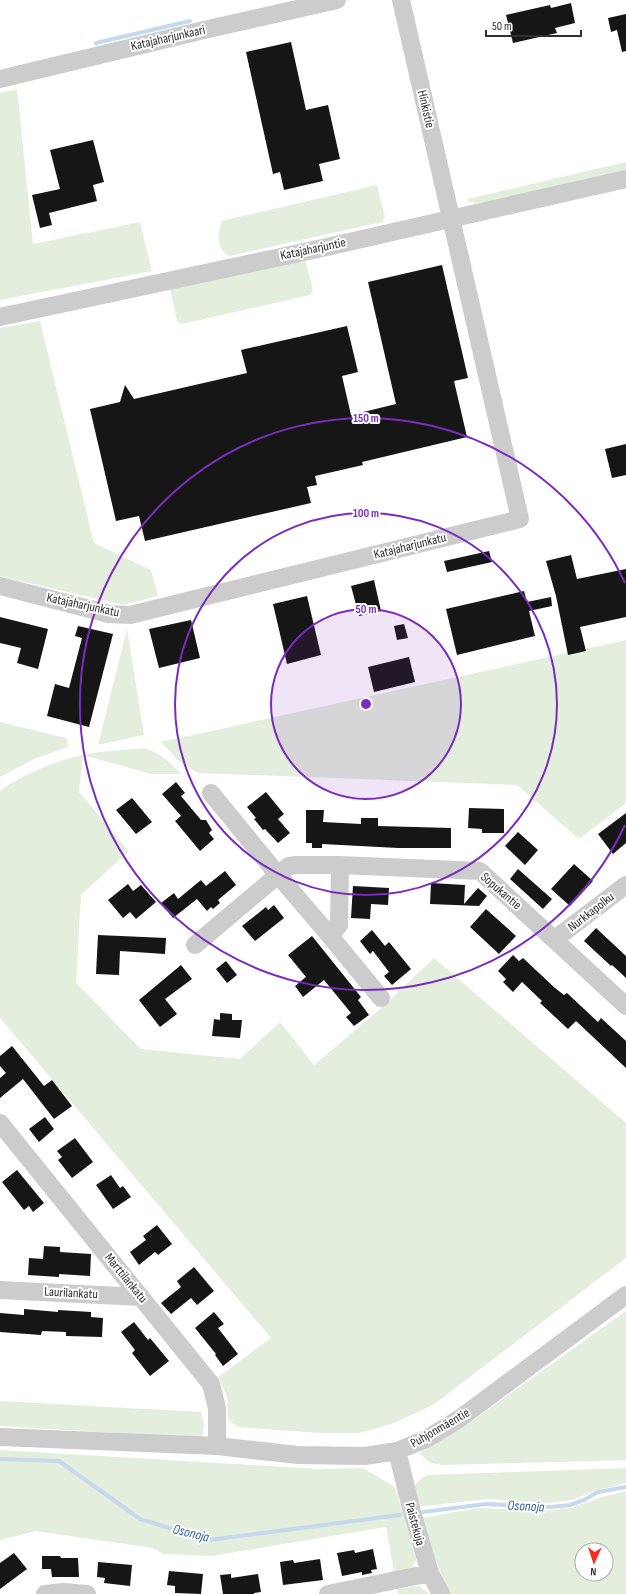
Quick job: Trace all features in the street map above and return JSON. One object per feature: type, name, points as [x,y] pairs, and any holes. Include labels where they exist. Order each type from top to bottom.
[{"type":"street","name":"Katajaharjunkaari","points":[[0,79],[337,0]]},
{"type":"street","name":"Hinkistie","points":[[401,0],[451,219]]},
{"type":"street","name":"Katajaharjuntie","points":[[0,317],[451,219],[626,179]]},
{"type":"street","name":"Katajaharjunkatu","points":[[0,586],[109,614],[130,614],[520,519],[451,219]]},
{"type":"street","points":[[212,793],[278,875],[381,998]]},
{"type":"street","points":[[330,936],[339,925],[340,865]]},
{"type":"street","name":"Sopukantie","points":[[195,945],[289,866],[340,865],[480,871],[626,1006]]},
{"type":"street","name":"Nurkkapolku","points":[[555,939],[626,884]]},
{"type":"street","name":"Marttilankatu","points":[[0,1123],[211,1384],[216,1408],[217,1446]]},
{"type":"street","name":"Laurilankatu","points":[[0,1290],[141,1297]]},
{"type":"street","name":"Puhjonmäentie","points":[[0,1437],[217,1446],[298,1455],[365,1456],[397,1451],[426,1439],[474,1409],[626,1295]]},
{"type":"street","name":"Paistekuja","points":[[397,1451],[412,1512],[430,1573],[441,1594]]},
{"type":"street","points":[[328,1594],[430,1573]]},
{"type":"street","points":[[45,1594],[63,1592],[87,1594]]},
{"type":"green space","points":[[17,89],[33,244],[140,222],[152,271],[0,300],[0,93]]},
{"type":"green space","points":[[626,162],[626,170],[489,202],[476,203],[468,201],[467,199]]},
{"type":"green space","points":[[377,185],[385,217],[382,222],[229,256],[220,245],[219,236],[221,221]]},
{"type":"green space","points":[[305,260],[313,289],[310,295],[182,324],[177,321],[170,289]]},
{"type":"green space","points":[[40,321],[94,543],[151,570],[158,596],[123,605],[0,576],[0,328]]},
{"type":"green space","points":[[127,629],[144,735],[98,745]]},
{"type":"green space","points":[[626,640],[626,803],[579,839],[517,785],[198,773],[179,761],[161,742]]},
{"type":"green space","points":[[0,722],[66,738],[68,747],[34,759],[0,777]]},
{"type":"green space","points":[[144,748],[155,752],[164,758],[181,774],[151,774],[83,755],[79,792],[129,851],[81,895],[76,983],[141,1049],[240,1059],[280,1022],[314,1065],[379,1010],[434,958],[626,1123],[626,1258],[433,1405],[394,1423],[360,1433],[320,1433],[238,1427],[228,1419],[227,1396],[218,1377],[271,1338],[0,1018],[0,791],[28,774],[71,758],[82,755],[97,752]]},
{"type":"green space","points":[[626,1311],[626,1460],[443,1465],[430,1462],[422,1455],[420,1452],[465,1426]]},
{"type":"green space","points":[[0,1401],[201,1412],[204,1424],[202,1438],[0,1426]]},
{"type":"green space","points":[[0,1450],[319,1469],[363,1468],[395,1487],[416,1558],[415,1562],[409,1569],[394,1572],[386,1527],[212,1556],[164,1554],[152,1548],[36,1531],[0,1540]]},
{"type":"green space","points":[[626,1468],[626,1483],[595,1491],[572,1500],[549,1503],[488,1499],[417,1507],[414,1492],[418,1481],[428,1475]]},
{"type":"green space","points":[[626,1491],[626,1594],[450,1594],[429,1545],[421,1518],[479,1508],[542,1511],[572,1508],[602,1497]]},
{"type":"green space","points":[[419,1586],[429,1594],[398,1594],[397,1589]]},
{"type":"building","points":[[571,3],[575,23],[555,28],[557,33],[513,43],[506,15],[550,5],[551,8]]},
{"type":"building","points":[[626,14],[626,51],[622,52],[617,30],[611,32],[608,18]]},
{"type":"building","points":[[291,42],[306,110],[328,105],[340,159],[319,164],[323,181],[284,190],[280,172],[273,174],[246,52]]},
{"type":"building","points":[[93,140],[104,182],[93,185],[97,201],[49,213],[52,225],[40,228],[32,195],[60,189],[50,150]]},
{"type":"building","points":[[442,265],[468,378],[454,381],[467,437],[362,462],[363,465],[315,476],[317,485],[307,487],[311,503],[145,541],[139,516],[116,521],[90,409],[120,402],[125,385],[134,399],[247,373],[241,350],[347,326],[358,372],[342,376],[351,415],[396,404],[368,282]]},
{"type":"building","points":[[626,444],[626,475],[612,478],[605,449]]},
{"type":"building","points":[[489,551],[492,562],[447,572],[444,561]]},
{"type":"building","points":[[571,555],[577,579],[626,569],[626,617],[580,627],[586,651],[568,655],[556,596],[546,561]]},
{"type":"building","points":[[374,580],[381,611],[359,616],[351,586]]},
{"type":"building","points":[[524,591],[527,602],[551,597],[552,606],[529,611],[535,636],[457,655],[446,609]]},
{"type":"building","points":[[307,596],[321,655],[287,664],[273,604]]},
{"type":"building","points":[[0,617],[48,629],[38,669],[17,663],[21,648],[0,643]]},
{"type":"building","points":[[191,620],[200,658],[159,668],[149,629]]},
{"type":"building","points":[[404,624],[408,638],[397,640],[394,626]]},
{"type":"building","points":[[78,626],[113,634],[89,727],[47,716],[55,684],[69,688],[82,638],[75,636]]},
{"type":"building","points":[[409,657],[415,682],[374,692],[368,667]]},
{"type":"building","points":[[176,782],[185,793],[181,796],[201,820],[206,820],[212,830],[209,833],[214,839],[200,851],[175,821],[181,816],[162,794]]},
{"type":"building","points":[[266,792],[284,814],[278,819],[290,833],[278,843],[265,829],[263,830],[247,807]]},
{"type":"building","points":[[132,798],[152,822],[136,834],[116,810]]},
{"type":"building","points":[[469,808],[504,809],[504,833],[482,833],[482,829],[468,828]]},
{"type":"building","points":[[306,810],[324,810],[323,822],[361,824],[361,818],[378,818],[378,826],[451,828],[451,848],[398,848],[322,844],[322,848],[312,848],[312,843],[306,843]]},
{"type":"building","points":[[626,813],[626,843],[613,854],[598,834]]},
{"type":"building","points":[[518,832],[538,850],[525,865],[505,846]]},
{"type":"building","points":[[574,864],[593,881],[570,906],[551,889]]},
{"type":"building","points":[[518,869],[552,899],[543,909],[510,879]]},
{"type":"building","points":[[225,871],[236,885],[218,900],[220,903],[213,909],[211,907],[207,911],[197,899],[173,918],[161,903],[174,893],[178,899],[201,880],[206,886]]},
{"type":"building","points":[[431,883],[465,885],[464,904],[478,888],[487,896],[479,906],[430,904]]},
{"type":"building","points":[[128,884],[133,891],[141,885],[156,902],[136,919],[130,912],[123,918],[108,900]]},
{"type":"building","points":[[353,886],[389,888],[388,905],[371,904],[370,919],[351,918]]},
{"type":"building","points":[[274,905],[284,918],[255,941],[242,926],[266,907],[268,910]]},
{"type":"building","points":[[486,909],[516,936],[499,954],[470,927]]},
{"type":"building","points":[[596,928],[626,956],[626,978],[584,941]]},
{"type":"building","points":[[372,930],[385,946],[389,942],[411,969],[392,985],[384,976],[389,972],[373,951],[370,954],[360,941]]},
{"type":"building","points":[[98,935],[166,938],[165,954],[120,951],[119,975],[96,974]]},
{"type":"building","points":[[312,936],[361,997],[358,1000],[369,1015],[354,1026],[346,1017],[351,1013],[324,980],[303,997],[295,986],[306,977],[288,955]]},
{"type":"building","points":[[513,955],[519,961],[523,958],[555,988],[564,995],[567,993],[598,1022],[601,1018],[626,1041],[626,1068],[576,1021],[568,1029],[540,1003],[542,1001],[522,982],[513,992],[503,982],[506,979],[498,971]]},
{"type":"building","points":[[226,961],[237,975],[227,983],[216,969]]},
{"type":"building","points":[[181,965],[192,979],[165,999],[177,1014],[160,1027],[139,1000]]},
{"type":"building","points":[[220,1013],[232,1014],[232,1020],[242,1020],[240,1038],[212,1036],[214,1019],[220,1020]]},
{"type":"building","points":[[12,1046],[44,1086],[52,1080],[72,1106],[54,1119],[23,1079],[0,1098],[0,1078],[6,1073],[0,1066],[0,1056]]},
{"type":"building","points":[[45,1117],[54,1129],[39,1142],[29,1129]]},
{"type":"building","points":[[75,1138],[93,1162],[72,1178],[58,1160],[62,1157],[57,1151]]},
{"type":"building","points":[[17,1170],[44,1203],[33,1212],[29,1206],[24,1210],[2,1182]]},
{"type":"building","points":[[111,1175],[120,1188],[123,1186],[131,1197],[113,1209],[96,1185]]},
{"type":"building","points":[[157,1225],[172,1244],[158,1255],[155,1252],[139,1265],[130,1252],[146,1240],[143,1236]]},
{"type":"building","points":[[44,1246],[60,1247],[60,1252],[91,1254],[90,1276],[59,1274],[59,1277],[28,1275],[29,1258],[43,1259]]},
{"type":"building","points":[[194,1267],[214,1291],[197,1305],[191,1298],[171,1314],[161,1303],[181,1287],[177,1281]]},
{"type":"building","points":[[24,1309],[58,1312],[58,1310],[91,1312],[91,1317],[103,1318],[102,1337],[66,1336],[66,1332],[42,1331],[41,1335],[0,1332],[0,1313],[24,1315]]},
{"type":"building","points":[[214,1312],[224,1324],[218,1328],[238,1354],[223,1366],[215,1355],[216,1354],[195,1328]]},
{"type":"building","points":[[134,1322],[148,1340],[150,1338],[169,1361],[150,1376],[132,1353],[135,1350],[121,1332]]},
{"type":"building","points":[[373,1549],[377,1569],[371,1570],[372,1573],[362,1575],[362,1572],[342,1576],[337,1553],[354,1550],[355,1553]]},
{"type":"building","points":[[14,1553],[27,1569],[0,1589],[0,1563]]},
{"type":"building","points":[[42,1556],[78,1558],[79,1577],[52,1577],[51,1569],[42,1569]]},
{"type":"building","points":[[320,1559],[323,1580],[283,1585],[280,1562],[293,1560],[294,1563]]},
{"type":"building","points":[[98,1562],[132,1565],[130,1586],[104,1583],[105,1578],[97,1577]]},
{"type":"building","points":[[169,1571],[203,1574],[201,1594],[175,1593],[175,1586],[167,1585]]},
{"type":"building","points":[[231,1574],[231,1578],[258,1574],[261,1592],[254,1594],[223,1594],[220,1575]]},
{"type":"waterway","points":[[96,43],[190,21]]},
{"type":"waterway","name":"Osonoja","points":[[0,1459],[59,1461],[140,1519],[209,1540],[400,1515]]},
{"type":"waterway","name":"Osonoja","points":[[423,1512],[486,1504],[550,1507],[570,1505],[584,1500],[598,1492],[626,1487]]}]
